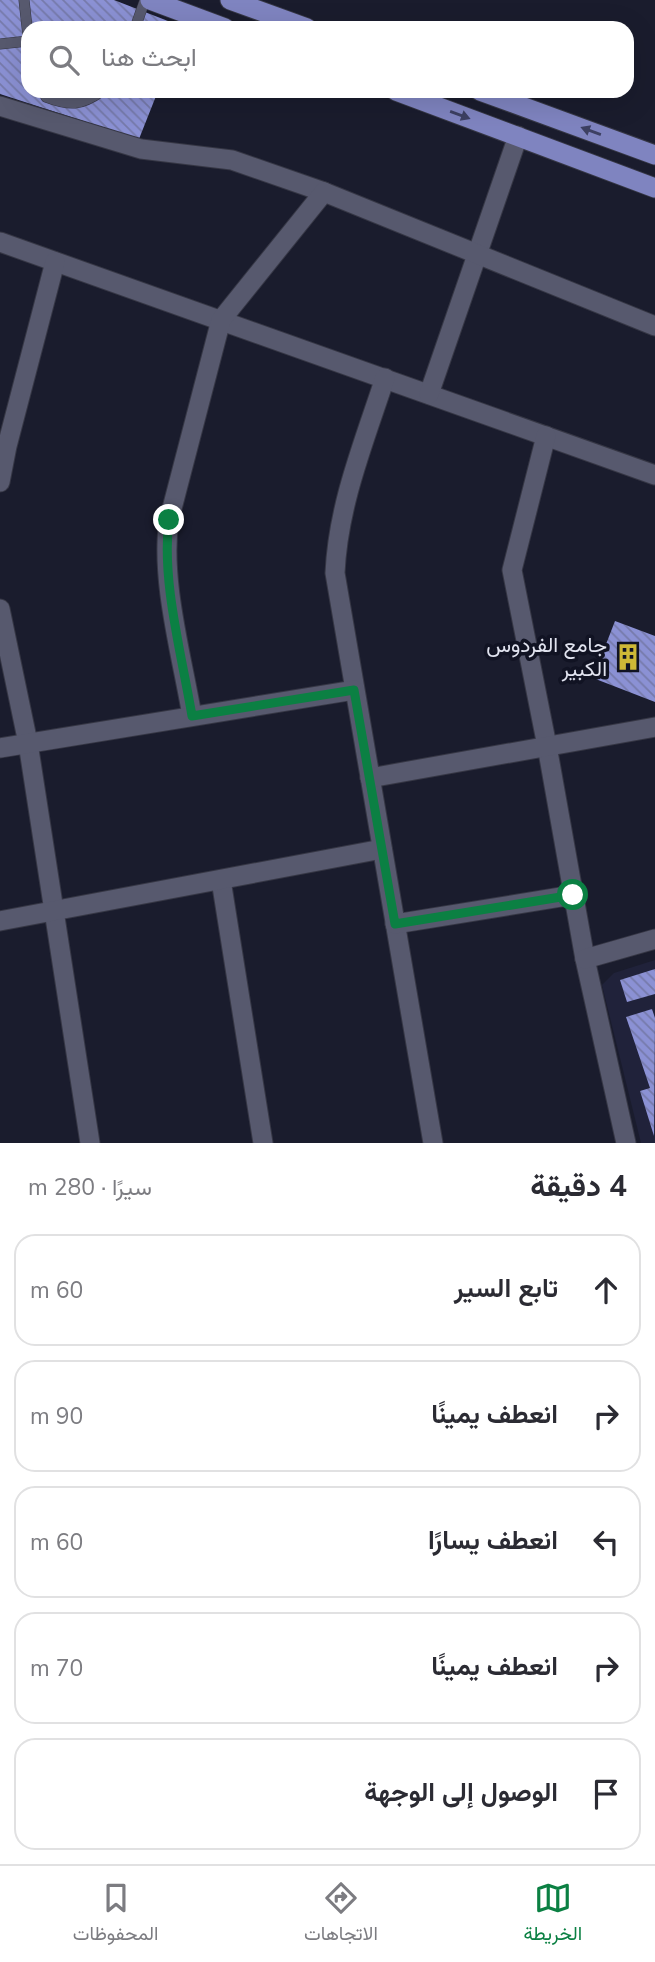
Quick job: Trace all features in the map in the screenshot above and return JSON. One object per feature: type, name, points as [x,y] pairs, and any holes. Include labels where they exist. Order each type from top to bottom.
[{"type":"main road","points":[[148,0],[206,21]]},
{"type":"main road","points":[[230,0],[288,21]]},
{"type":"main road","points":[[415,98],[655,188]]},
{"type":"main road","points":[[499,98],[655,155]]},
{"type":"street","points":[[0,106],[141,149],[232,160],[324,192],[655,326]]},
{"type":"street","points":[[429,394],[518,136]]},
{"type":"street","points":[[192,716],[171,593],[166,541],[169,520],[221,320],[324,192]]},
{"type":"street","points":[[0,242],[655,475]]},
{"type":"street","points":[[0,482],[55,262]]},
{"type":"street","points":[[385,378],[346,497],[336,542],[335,573],[433,1143]]},
{"type":"street","points":[[546,436],[512,570],[547,746],[584,959],[626,1143]]},
{"type":"street","points":[[0,609],[28,743],[90,1143]]},
{"type":"street","points":[[0,748],[354,690]]},
{"type":"street","points":[[370,778],[655,727]]},
{"type":"street","points":[[0,920],[382,849]]},
{"type":"street","points":[[220,880],[263,1143]]},
{"type":"street","points":[[395,924],[573,895]]},
{"type":"street","points":[[584,959],[655,939]]},
{"type":"lane","points":[[24,0],[26,21]]},
{"type":"lane","points":[[138,21],[148,0]]},
{"type":"lane","points":[[0,44],[21,40]]},
{"type":"lane","points":[[50,98],[73,103],[86,102],[92,98]]},
{"type":"shaded area","points":[[655,960],[655,1143],[641,1143],[602,985],[614,973]]},
{"type":"building","points":[[0,0],[114,0],[168,21],[21,21],[21,98],[155,98],[139,139],[0,94]]},
{"type":"building","name":"جامع الفردوس الكبير","points":[[615,621],[655,636],[655,702],[593,678]]},
{"type":"building","points":[[655,969],[655,994],[627,1002],[620,980]]},
{"type":"building","points":[[652,1009],[655,1018],[654,1136],[640,1091],[650,1088],[626,1017]]},
{"type":"place","name":"جامع الفردوس الكبير","points":[[628,657]]},
{"type":"route","points":[[169,520],[167,563],[192,716],[354,690],[395,924],[573,895]]}]
